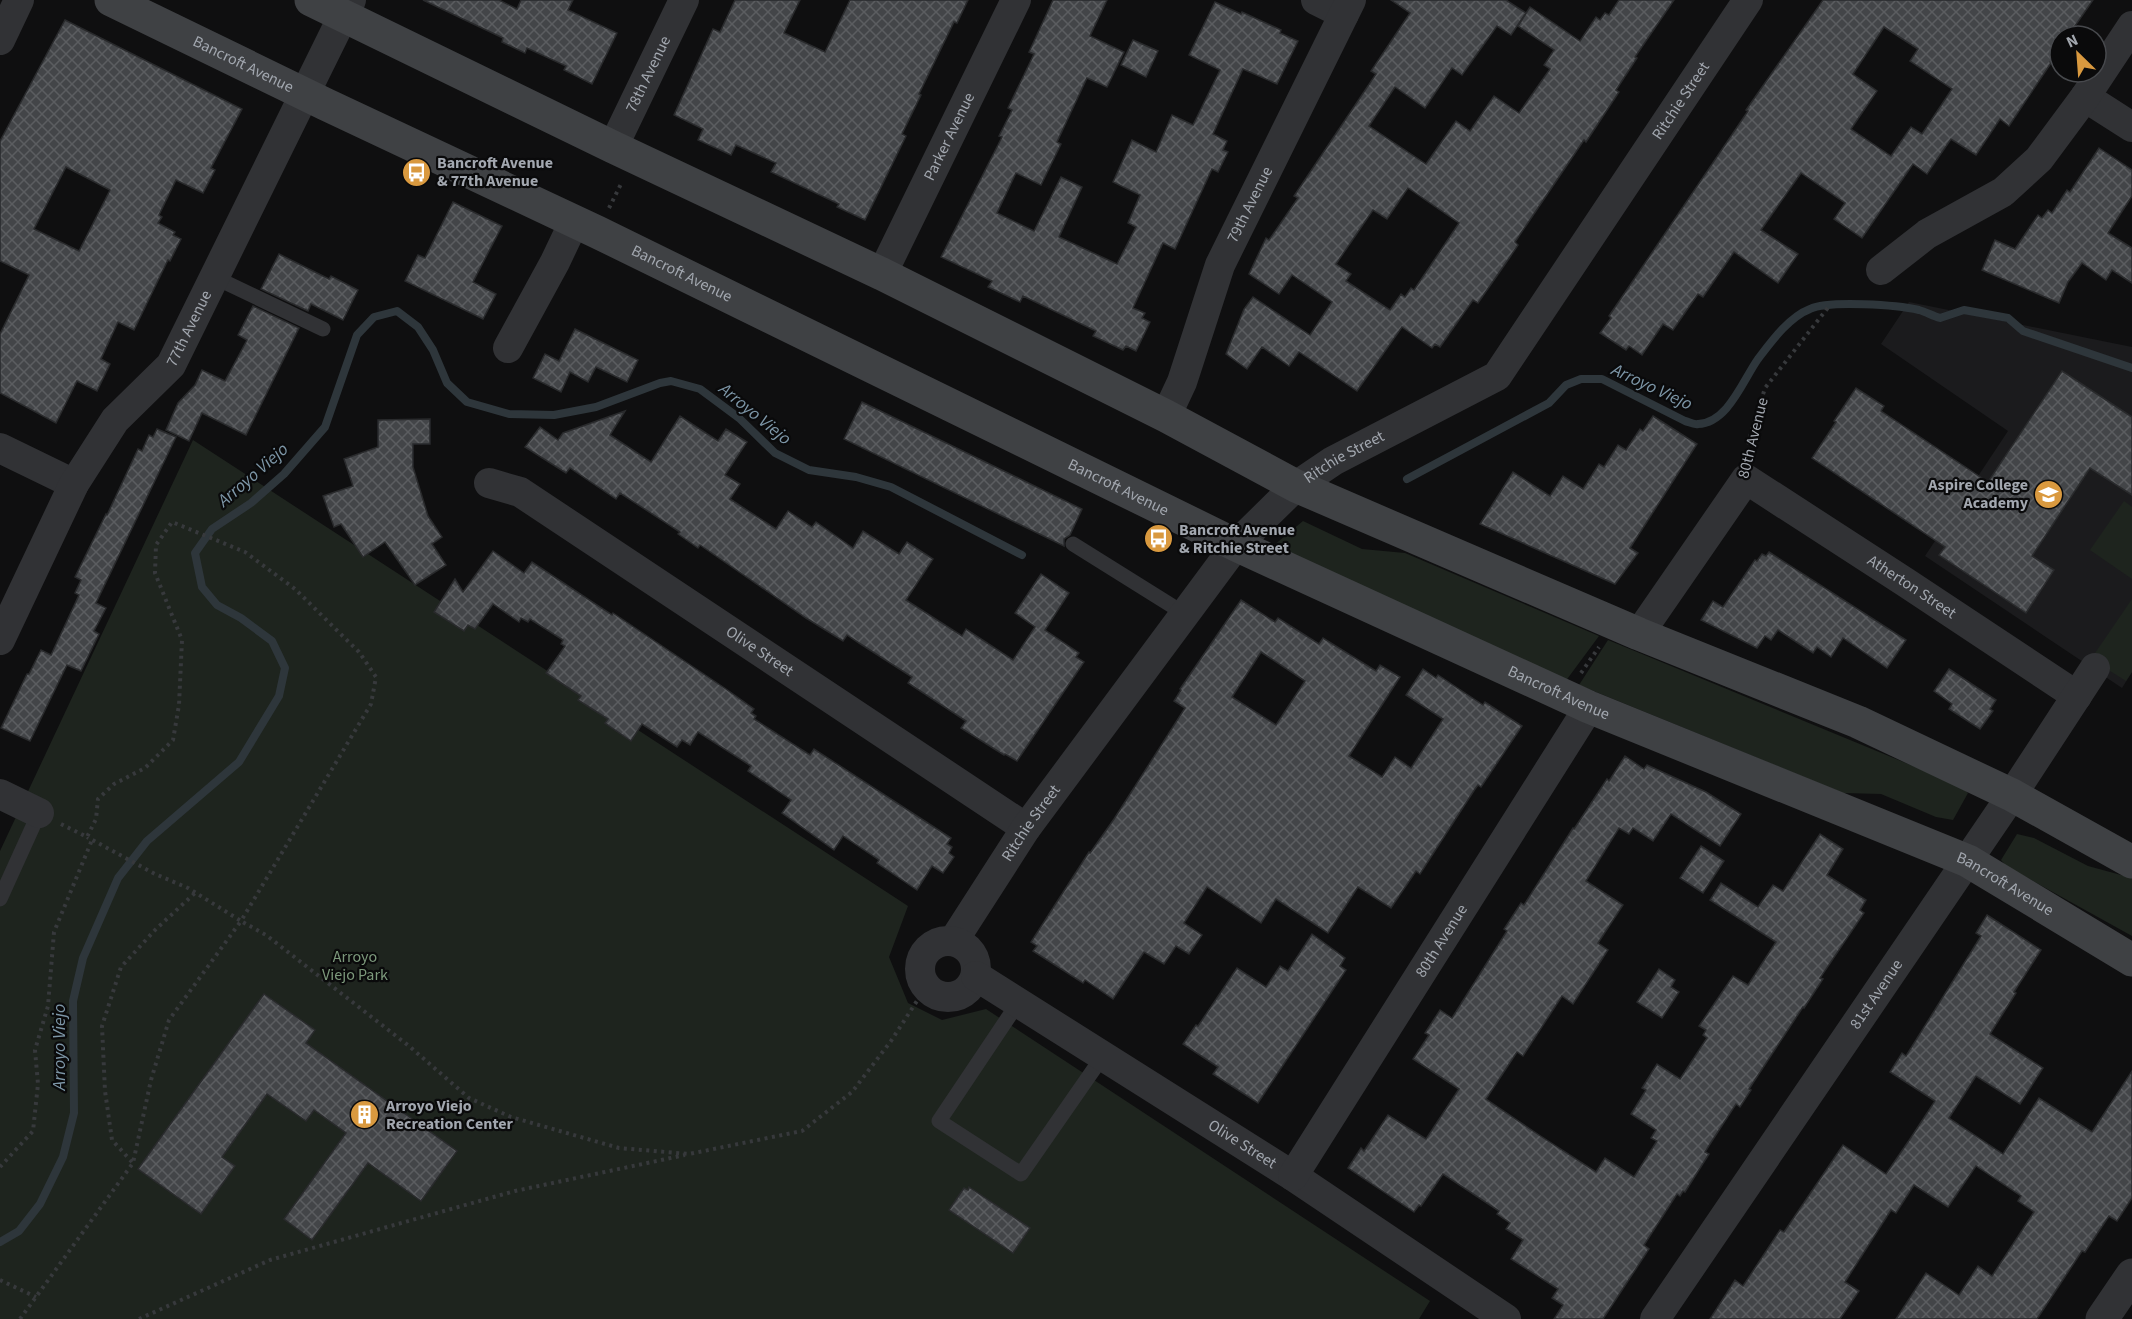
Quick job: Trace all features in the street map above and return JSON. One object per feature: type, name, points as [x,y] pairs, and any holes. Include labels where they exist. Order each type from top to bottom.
[{"type":"main road","name":"Bancroft Avenue","points":[[111,0],[305,95],[586,227],[1236,545],[1577,702],[1968,861],[2132,960]]},
{"type":"main road","points":[[311,0],[347,8],[624,152],[882,274],[1166,416],[1296,486],[1627,629],[1858,722],[2012,795],[2132,862]]},
{"type":"street","points":[[0,40],[19,0]]},
{"type":"street","name":"78th Avenue","points":[[624,152],[684,0]]},
{"type":"street","name":"Parker Avenue","points":[[882,274],[1016,0]]},
{"type":"street","points":[[1316,0],[1348,7]]},
{"type":"street","name":"Ritchie Street","points":[[954,940],[1026,828],[1236,545],[1296,486],[1333,461],[1497,376],[1748,0]]},
{"type":"street","name":"79th Avenue","points":[[1166,416],[1182,382],[1220,265],[1348,7]]},
{"type":"street","name":"77th Avenue","points":[[0,640],[74,484],[115,420],[171,365],[347,8]]},
{"type":"street","points":[[1881,270],[1927,234],[2003,192],[2039,159],[2085,97],[2132,26]]},
{"type":"street","points":[[2085,97],[2132,127]]},
{"type":"street","points":[[508,348],[555,262],[586,227]]},
{"type":"street","points":[[0,448],[74,484]]},
{"type":"street","name":"80th Avenue","points":[[1627,629],[1746,479]]},
{"type":"street","name":"Atherton Street","points":[[1746,479],[2077,696]]},
{"type":"street","name":"Olive Street","points":[[489,483],[520,492],[1026,828]]},
{"type":"street","name":"81st Avenue","points":[[1655,1319],[1968,861],[2094,668]]},
{"type":"street","name":"80th Avenue","points":[[1293,1176],[1577,702]]},
{"type":"street","points":[[0,794],[39,813]]},
{"type":"street","points":[[954,940],[967,947],[972,953],[976,960],[976,976],[964,993],[950,997],[934,994],[926,987],[920,973],[920,964],[929,947],[942,941],[954,940]]},
{"type":"street","name":"Olive Street","points":[[976,976],[1293,1176],[1506,1319]]},
{"type":"street","points":[[2102,1319],[2132,1275]]},
{"type":"lane","points":[[214,277],[323,329]]},
{"type":"lane","points":[[1072,544],[1185,614]]},
{"type":"lane","points":[[0,899],[39,813]]},
{"type":"lane","points":[[1018,1003],[939,1121],[1021,1174],[1103,1056]]},
{"type":"path","points":[[586,227],[624,152]]},
{"type":"path","name":"80th Avenue","points":[[1746,479],[1749,440],[1766,388],[1830,305]]},
{"type":"path","points":[[20,1319],[133,1163],[151,1080],[169,1020],[241,921],[371,704],[376,677],[359,652],[295,589],[245,552],[172,522],[156,544],[155,573],[182,640],[179,705],[173,740],[145,768],[114,784],[98,799],[96,819],[87,837]]},
{"type":"path","points":[[1577,702],[1627,629]]},
{"type":"path","points":[[39,813],[195,893],[275,942],[409,1046],[470,1098],[511,1117],[619,1148],[689,1154]]},
{"type":"path","points":[[0,1167],[33,1131],[39,1084],[35,1050],[48,1006],[54,932],[92,840]]},
{"type":"path","points":[[133,1163],[112,1140],[105,1091],[102,1026],[121,967],[156,928],[195,893]]},
{"type":"path","points":[[139,1319],[270,1260],[515,1191],[802,1131],[852,1092],[891,1041],[926,987]]},
{"type":"path","points":[[0,1280],[36,1297]]},
{"type":"shaded area","name":"Aspire College Academy","points":[[1909,302],[2132,347],[2132,672],[2122,688],[1925,556],[2008,431],[1881,344]]},
{"type":"green space","name":"Arroyo Viejo Park","points":[[193,440],[908,906],[889,957],[908,1003],[942,1020],[986,1009],[1430,1301],[1419,1319],[0,1319],[0,851]]},
{"type":"green space","points":[[2124,501],[2132,507],[2132,579],[2090,550]]},
{"type":"green space","points":[[1303,521],[1362,549],[1405,553],[1599,636],[1565,682],[1273,546]]},
{"type":"green space","points":[[2132,599],[2132,672],[2126,681],[2091,659]]},
{"type":"green space","points":[[1608,640],[1959,785],[1968,793],[1953,820],[1936,817],[1881,794],[1843,793],[1579,685]]},
{"type":"green space","points":[[2017,834],[2034,838],[2088,866],[2132,878],[2132,936],[2006,866],[2001,860]]},
{"type":"building","points":[[423,0],[499,0],[517,9],[521,0],[573,0],[568,10],[617,33],[592,84],[564,70],[566,66],[527,48],[525,53],[502,42],[503,38]]},
{"type":"building","points":[[735,0],[800,0],[784,33],[825,52],[850,0],[968,0],[957,23],[954,22],[919,94],[921,95],[902,134],[906,136],[865,220],[837,207],[839,204],[771,172],[776,163],[736,145],[731,155],[698,140],[703,129],[674,115],[713,29],[720,32]]},
{"type":"building","points":[[1053,0],[1107,0],[1090,36],[1124,52],[1107,87],[1087,78],[1057,142],[1061,144],[1041,185],[1016,173],[997,213],[1034,231],[1061,177],[1082,187],[1059,237],[1117,264],[1136,227],[1128,223],[1140,195],[1113,182],[1132,140],[1156,152],[1172,115],[1193,125],[1220,70],[1189,55],[1215,2],[1281,30],[1280,33],[1298,41],[1277,84],[1243,69],[1213,134],[1227,141],[1223,150],[1228,152],[1218,172],[1212,169],[1175,249],[1163,243],[1133,308],[1145,313],[1142,318],[1150,322],[1136,351],[1126,346],[1123,350],[1093,336],[1096,331],[1023,296],[1020,302],[988,287],[992,281],[941,257],[1002,137],[999,136],[1012,110],[1008,108],[1034,54],[1029,52]]},
{"type":"building","points":[[1391,0],[1506,0],[1526,13],[1511,35],[1497,26],[1462,75],[1452,68],[1425,108],[1395,87],[1369,126],[1426,164],[1456,121],[1470,131],[1494,96],[1519,113],[1550,69],[1544,65],[1554,50],[1518,26],[1530,7],[1580,41],[1596,17],[1600,20],[1605,13],[1609,15],[1619,0],[1674,0],[1635,57],[1637,58],[1616,90],[1619,92],[1515,242],[1518,245],[1510,257],[1478,303],[1473,300],[1440,347],[1435,344],[1432,348],[1402,327],[1357,391],[1299,352],[1289,366],[1262,347],[1247,369],[1226,354],[1244,309],[1253,297],[1310,335],[1332,302],[1292,275],[1279,294],[1249,274],[1266,238],[1269,240],[1298,198],[1294,196],[1376,74],[1371,71],[1410,13]],"holes":[[[1408,188],[1459,223],[1414,290],[1411,288],[1405,297],[1401,294],[1390,310],[1346,281],[1351,274],[1336,264],[1373,210],[1387,219]]]},
{"type":"building","points":[[1823,0],[2093,0],[2076,24],[2048,24],[2048,68],[2009,126],[2000,119],[1976,155],[1951,139],[1927,174],[1913,164],[1862,238],[1834,219],[1845,203],[1801,173],[1761,230],[1798,254],[1778,283],[1734,252],[1703,297],[1698,294],[1673,330],[1663,324],[1642,355],[1629,346],[1626,350],[1600,333],[1611,318],[1609,316],[1748,111],[1746,110]],"holes":[[[1884,27],[1918,49],[1910,61],[1952,89],[1922,134],[1911,127],[1891,156],[1851,129],[1877,91],[1853,74]]]},
{"type":"building","points":[[65,20],[242,109],[211,168],[215,170],[203,193],[176,180],[159,215],[162,217],[158,223],[175,232],[173,235],[181,239],[170,261],[168,260],[134,330],[118,322],[101,359],[110,364],[97,391],[77,381],[56,423],[0,393],[0,334],[29,275],[0,261],[0,141]],"holes":[[[66,167],[110,190],[79,251],[34,229]]]},
{"type":"building","points":[[1133,40],[1158,51],[1146,77],[1121,65]]},
{"type":"building","points":[[2099,148],[2132,170],[2132,196],[2108,233],[2132,248],[2132,283],[2112,270],[2106,280],[2082,263],[2068,282],[2059,303],[1982,270],[1995,240],[2015,249],[2038,215],[2042,218],[2048,210],[2052,213],[2067,190],[2070,192]]},
{"type":"building","points":[[453,202],[502,226],[473,282],[496,294],[483,319],[405,281],[418,255],[425,258]]},
{"type":"building","points":[[279,254],[329,279],[331,276],[358,290],[343,320],[311,304],[308,311],[261,289]]},
{"type":"building","points":[[253,306],[299,328],[246,435],[202,413],[189,441],[166,430],[178,403],[195,385],[202,370],[225,381],[247,340],[238,335]]},
{"type":"building","points":[[575,329],[638,360],[627,382],[596,367],[588,382],[570,372],[561,392],[533,378],[545,354],[559,361]]},
{"type":"building","points":[[2062,371],[2132,417],[2132,495],[2090,468],[2032,556],[2054,570],[2026,613],[1939,555],[1945,547],[1812,458],[1856,388],[1884,406],[1881,411],[1988,482]]},
{"type":"building","points":[[862,402],[1082,509],[1070,535],[1064,539],[1064,546],[844,439]]},
{"type":"building","points":[[625,411],[610,435],[651,462],[680,416],[718,441],[726,429],[747,442],[725,475],[740,484],[730,499],[776,529],[788,511],[812,527],[816,522],[853,548],[863,531],[899,554],[907,542],[933,559],[906,600],[962,636],[966,629],[1013,660],[1035,627],[1015,613],[1041,574],[1069,593],[1045,630],[1079,653],[1076,657],[1084,662],[1017,761],[961,728],[966,721],[908,683],[912,677],[847,635],[843,641],[806,618],[700,545],[698,548],[678,534],[680,532],[620,493],[616,499],[570,468],[566,473],[525,447],[540,427],[558,440],[563,433]]},
{"type":"building","points":[[1653,416],[1697,444],[1630,548],[1638,553],[1615,584],[1480,524],[1513,472],[1550,496],[1563,476],[1583,489],[1599,464],[1604,467],[1618,445],[1626,450],[1640,429],[1643,431]]},
{"type":"building","points":[[430,419],[430,444],[413,444],[413,467],[428,516],[442,537],[432,544],[446,565],[415,585],[385,542],[363,557],[341,524],[334,527],[323,496],[353,486],[344,459],[378,447],[378,420]]},
{"type":"building","points":[[157,429],[176,437],[96,603],[106,608],[94,631],[99,634],[81,671],[67,665],[30,741],[1,728],[41,650],[51,655],[79,595],[75,593],[81,580],[75,577],[138,449],[142,451],[149,435],[153,437]]},
{"type":"building","points":[[493,551],[524,573],[532,562],[726,689],[754,709],[751,713],[756,716],[754,719],[810,755],[814,749],[951,838],[947,844],[952,847],[949,853],[954,857],[943,873],[932,866],[917,890],[877,863],[879,860],[843,836],[834,850],[782,813],[791,800],[748,771],[751,766],[698,732],[690,745],[682,740],[677,747],[642,724],[631,741],[605,723],[608,719],[578,700],[581,696],[546,673],[565,646],[561,644],[563,640],[530,619],[528,622],[521,618],[519,622],[493,604],[475,629],[468,625],[464,631],[434,612],[455,579],[463,592]]},
{"type":"building","points":[[1769,552],[1906,640],[1887,668],[1843,638],[1831,657],[1817,647],[1813,653],[1778,630],[1771,640],[1765,636],[1757,648],[1701,620],[1713,601],[1723,607],[1755,560],[1757,561],[1762,554],[1766,556]]},
{"type":"building","points":[[1241,600],[1275,622],[1278,618],[1319,644],[1323,638],[1376,671],[1380,665],[1400,677],[1349,756],[1382,777],[1395,757],[1411,768],[1443,719],[1406,695],[1423,669],[1436,678],[1438,675],[1483,705],[1485,702],[1522,726],[1481,787],[1478,785],[1475,789],[1420,874],[1416,871],[1391,908],[1358,887],[1328,933],[1276,899],[1261,923],[1207,887],[1184,923],[1202,935],[1189,954],[1176,946],[1164,964],[1144,952],[1113,999],[1085,980],[1083,983],[1033,951],[1037,946],[1031,942],[1185,708],[1174,701]],"holes":[[[1261,652],[1305,681],[1276,725],[1232,697]]]},
{"type":"building","points":[[1949,669],[1996,700],[1990,709],[1993,711],[1980,729],[1949,709],[1952,704],[1934,691]]},
{"type":"building","points":[[1625,756],[1644,769],[1647,765],[1706,792],[1741,814],[1720,846],[1671,814],[1653,841],[1633,828],[1629,834],[1619,828],[1586,881],[1623,905],[1598,943],[1608,950],[1573,1004],[1562,996],[1523,1056],[1517,1052],[1486,1099],[1596,1172],[1605,1158],[1634,1177],[1657,1141],[1651,1138],[1656,1130],[1631,1114],[1646,1090],[1642,1088],[1657,1064],[1680,1079],[1707,1038],[1703,1035],[1706,1030],[1699,1026],[1733,976],[1748,985],[1776,942],[1710,900],[1721,883],[1758,907],[1773,885],[1783,891],[1820,834],[1843,849],[1827,875],[1866,900],[1860,910],[1864,913],[1820,978],[1823,979],[1749,1089],[1751,1090],[1740,1107],[1736,1104],[1710,1144],[1705,1152],[1709,1154],[1685,1192],[1683,1191],[1680,1196],[1677,1194],[1644,1245],[1649,1249],[1603,1319],[1554,1319],[1563,1305],[1552,1298],[1558,1289],[1511,1259],[1523,1240],[1506,1229],[1510,1223],[1497,1214],[1499,1211],[1443,1174],[1421,1206],[1419,1205],[1414,1212],[1348,1168],[1361,1148],[1364,1151],[1388,1115],[1426,1139],[1459,1089],[1413,1059],[1429,1035],[1425,1033],[1440,1010],[1452,1018],[1507,931],[1504,929],[1521,903],[1524,905],[1573,828]]},
{"type":"building","points":[[1701,846],[1724,861],[1703,893],[1680,878]]},
{"type":"building","points":[[1987,915],[2041,950],[1990,1034],[2043,1068],[2020,1104],[1976,1076],[1949,1118],[2003,1154],[2039,1098],[2092,1132],[2132,1071],[2132,1198],[2117,1221],[2109,1216],[2085,1252],[2082,1251],[2037,1319],[1896,1319],[1926,1273],[1959,1295],[1978,1266],[1992,1276],[2034,1212],[2018,1201],[2021,1196],[1976,1166],[1948,1207],[1914,1185],[1896,1213],[1891,1210],[1845,1282],[1859,1291],[1840,1319],[1710,1319],[1735,1280],[1743,1286],[1780,1230],[1784,1232],[1843,1145],[1886,1174],[1910,1139],[1935,1101],[1890,1072],[1902,1053],[1906,1056],[1981,936],[1976,933]]},
{"type":"building","points":[[1312,934],[1345,958],[1340,966],[1346,970],[1258,1103],[1213,1074],[1218,1067],[1183,1044],[1196,1025],[1198,1026],[1237,968],[1266,987],[1280,966],[1288,971]]},
{"type":"building","points":[[1659,969],[1675,980],[1671,987],[1679,992],[1662,1018],[1637,1002]]},
{"type":"building","name":"Arroyo Viejo Recreation Center","points":[[264,994],[315,1030],[306,1043],[457,1151],[421,1201],[368,1163],[312,1240],[284,1219],[346,1133],[314,1110],[306,1121],[267,1094],[222,1157],[235,1166],[201,1214],[138,1169]]},
{"type":"building","points":[[969,1187],[1030,1228],[1013,1253],[949,1210],[964,1188],[968,1190]]},
{"type":"waterway","name":"Arroyo Viejo","points":[[1407,479],[1549,403],[1566,385],[1581,379],[1602,379],[1685,421],[1696,424],[1709,422],[1726,409],[1734,399],[1758,359],[1781,331],[1802,313],[1819,306],[1847,304],[1896,306],[1919,310],[1940,318],[1964,310],[2008,318],[2023,331],[2132,368]]},
{"type":"waterway","name":"Arroyo Viejo","points":[[0,1242],[19,1231],[40,1204],[63,1157],[74,1113],[73,1001],[83,958],[118,878],[147,841],[239,762],[279,696],[285,668],[272,641],[241,618],[217,605],[202,587],[195,553],[212,529],[251,503],[284,474],[325,427],[357,335],[374,317],[397,311],[418,327],[433,350],[447,383],[467,402],[509,414],[554,415],[596,407],[671,381],[700,389],[739,418],[775,453],[809,470],[856,477],[891,487],[1022,555]]},
{"type":"place","name":"Bancroft Avenue & 77th Avenue","points":[[416,172]]},
{"type":"place","name":"Aspire College Academy","points":[[2049,494]]},
{"type":"place","name":"Bancroft Avenue & Ritchie Street","points":[[1158,539]]},
{"type":"place","name":"Arroyo Viejo Recreation Center","points":[[365,1115]]}]
